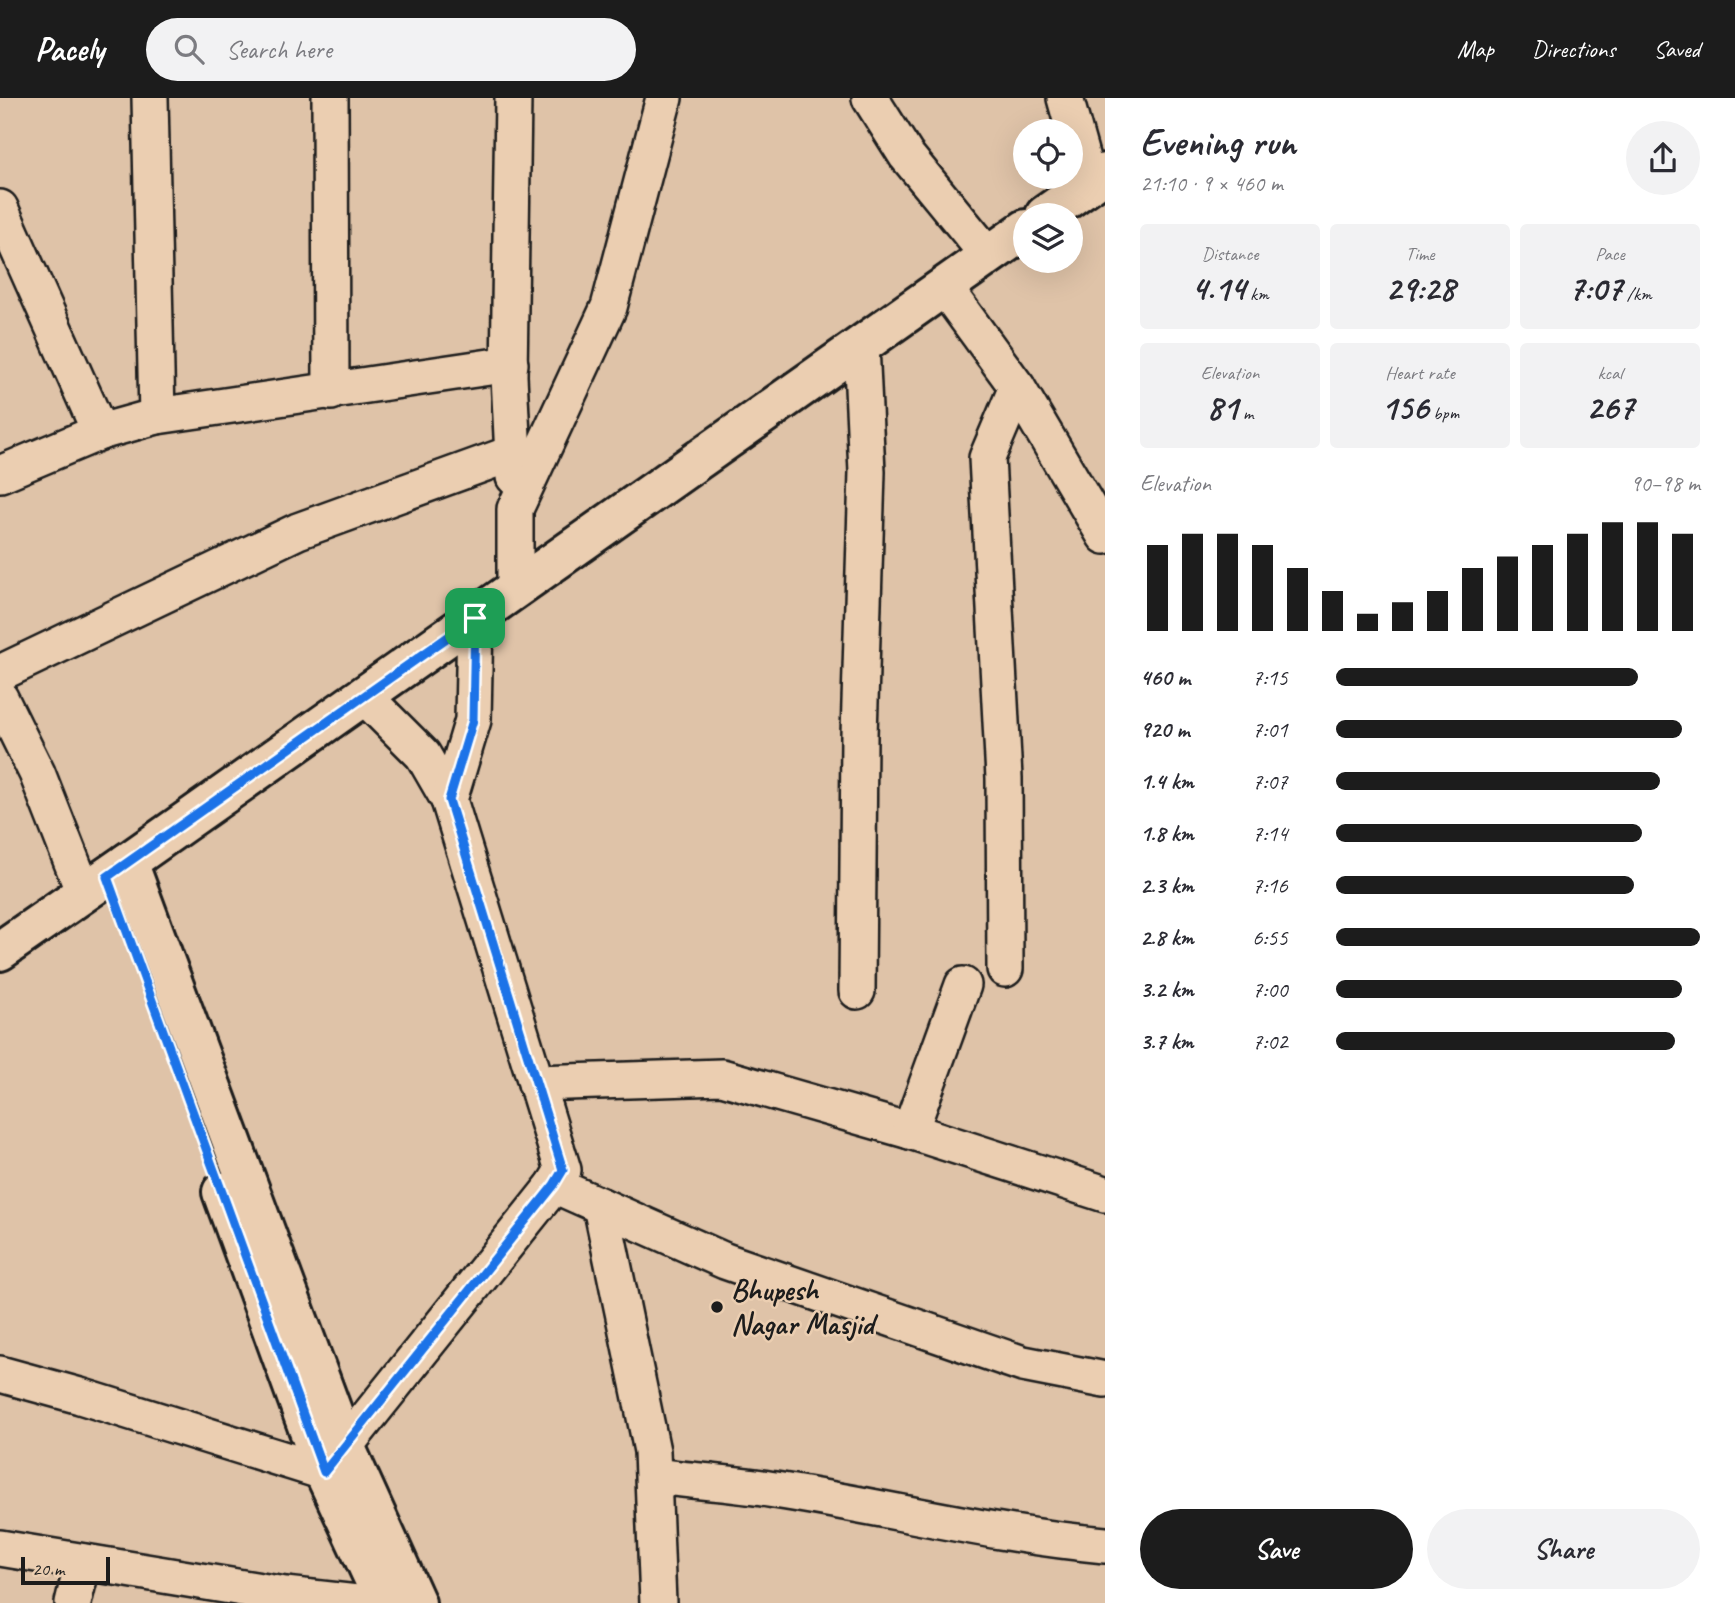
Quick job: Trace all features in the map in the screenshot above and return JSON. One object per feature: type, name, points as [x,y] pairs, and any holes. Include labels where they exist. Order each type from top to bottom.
[{"type":"street","points":[[150,98],[158,416]]},
{"type":"street","points":[[330,98],[331,391]]},
{"type":"street","points":[[513,98],[509,364],[515,509],[515,589]]},
{"type":"street","points":[[515,509],[609,307],[664,98]]},
{"type":"street","points":[[870,98],[906,155],[988,255]]},
{"type":"street","points":[[1062,203],[1097,178],[1065,98]]},
{"type":"street","points":[[0,208],[100,432]]},
{"type":"street","points":[[0,951],[1013,238]]},
{"type":"street","points":[[944,286],[1017,387],[1105,536]]},
{"type":"street","points":[[857,992],[859,735],[867,472],[861,345]]},
{"type":"street","points":[[0,474],[100,432],[158,416],[509,364]]},
{"type":"street","points":[[1005,969],[1004,778],[987,458],[1017,387]]},
{"type":"street","points":[[0,673],[299,531],[513,453]]},
{"type":"street","points":[[449,800],[473,720],[475,618]]},
{"type":"street","points":[[335,1459],[554,1185],[563,1170],[449,800],[423,755],[364,696]]},
{"type":"street","points":[[0,698],[37,773],[107,878],[335,1459],[385,1603]]},
{"type":"street","points":[[910,1131],[962,985]]},
{"type":"street","points":[[536,1083],[722,1077],[1104,1190]]},
{"type":"street","points":[[554,1185],[725,1261],[1023,1364],[1105,1380]]},
{"type":"street","points":[[601,1206],[652,1451],[658,1603]]},
{"type":"street","points":[[0,1374],[335,1459],[416,1603]]},
{"type":"street","points":[[653,1476],[774,1490],[970,1527],[1057,1541],[1105,1545]]},
{"type":"street","points":[[0,1548],[285,1595],[357,1603]]},
{"type":"street","points":[[73,1603],[83,1562]]},
{"type":"place","name":"Bhupesh Nagar Masjid","points":[[717,1307]]},
{"type":"route","points":[[475,618],[473,720],[449,800],[563,1170],[554,1185],[324,1472],[107,877],[475,618]]}]
